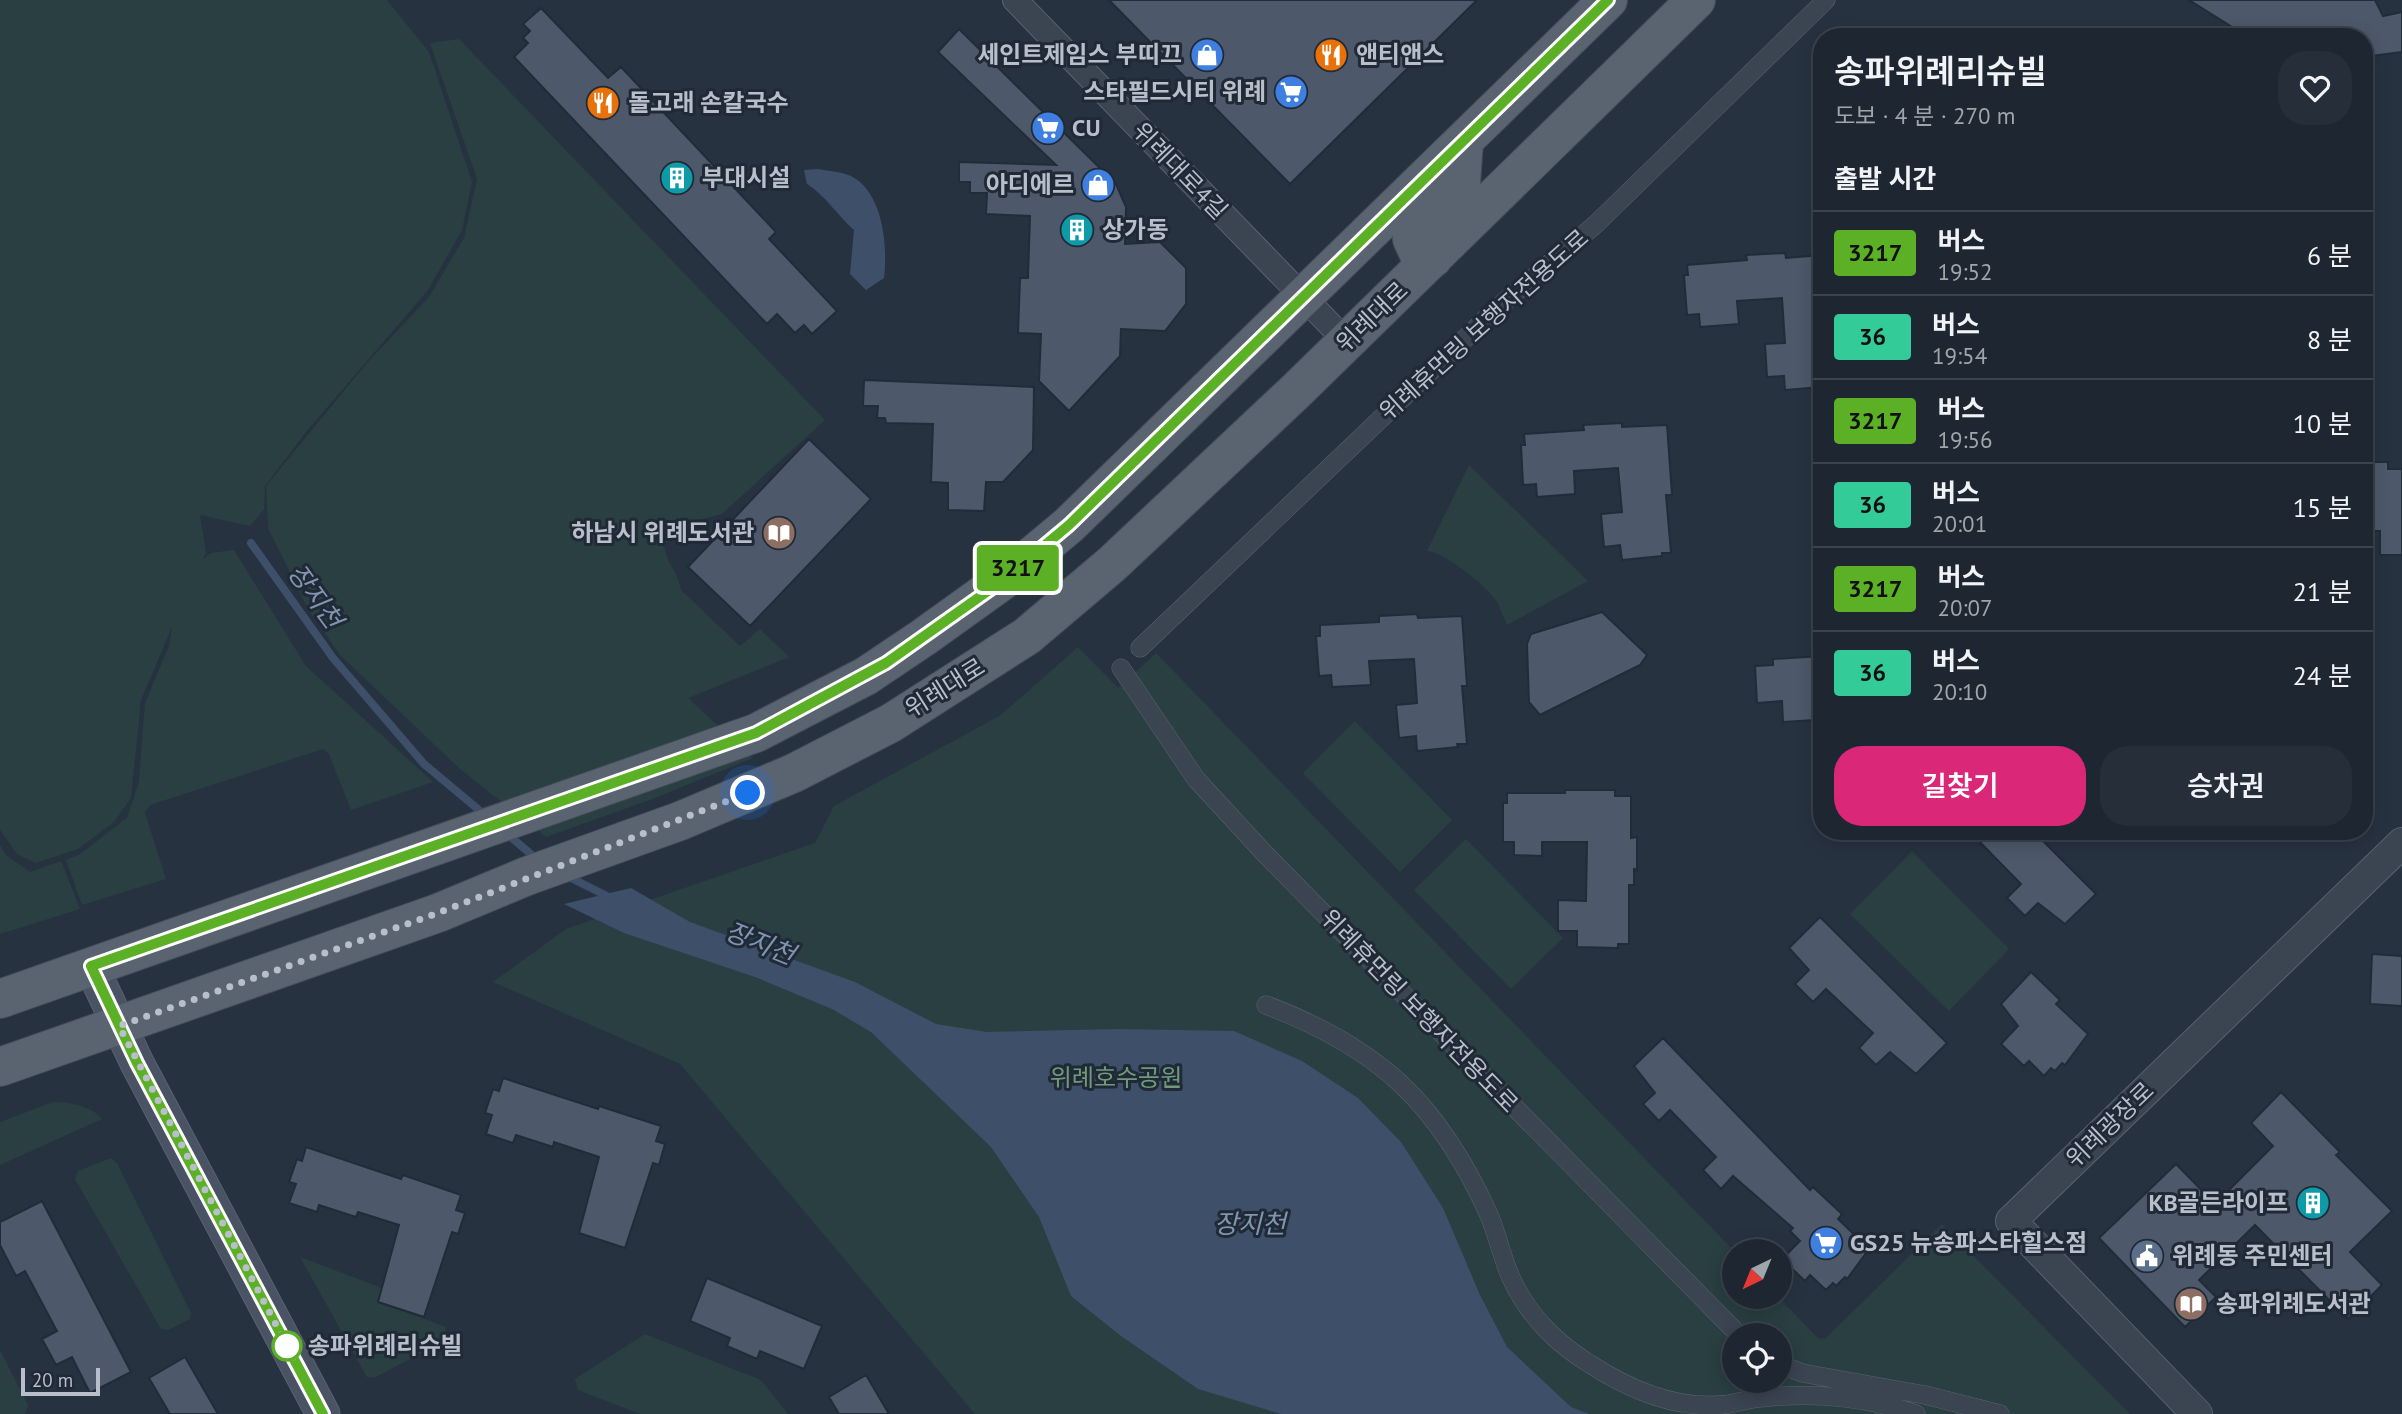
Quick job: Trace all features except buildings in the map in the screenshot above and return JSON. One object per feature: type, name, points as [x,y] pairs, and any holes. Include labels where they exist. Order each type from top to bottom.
[{"type":"main road","points":[[0,999],[756,733],[866,676],[1002,581],[1069,525],[1608,0]]},
{"type":"main road","name":"위례대로","points":[[0,1067],[438,913],[527,876],[680,821],[794,773],[891,723],[1027,636],[1112,564],[1347,342],[1696,0]]},
{"type":"main road","points":[[1433,258],[1418,252],[1412,240],[1461,182],[1464,141]]},
{"type":"main road","points":[[91,966],[119,1026],[323,1414]]},
{"type":"street","name":"위례대로4길","points":[[1015,0],[1347,342]]},
{"type":"street","name":"위례휴먼링 보행자전용도로","points":[[1140,648],[1496,309],[1596,224],[1826,0]]},
{"type":"street","name":"위례휴먼링 보행자전용도로","points":[[1121,668],[1196,779],[1258,846],[1727,1323]]},
{"type":"street","name":"위례광장로","points":[[2197,1414],[2011,1221],[2402,843]]},
{"type":"street","points":[[1266,1005],[1316,1024],[1364,1052],[1426,1108],[1463,1161],[1491,1219],[1512,1280],[1530,1310],[1559,1343],[1588,1363],[1633,1391],[1675,1400],[1717,1405],[1760,1398],[1810,1396],[1865,1400],[1916,1414]]},
{"type":"street","points":[[1792,1369],[1925,1395],[2000,1414]]},
{"type":"green space","points":[[0,0],[387,0],[429,52],[472,182],[462,230],[428,290],[306,432],[265,486],[264,509],[250,526],[200,515],[206,553],[203,559],[211,553],[234,550],[306,666],[433,782],[351,810],[329,754],[323,749],[150,805],[145,813],[166,879],[82,905],[66,860],[80,854],[127,818],[139,781],[145,703],[169,646],[172,627],[141,700],[131,798],[114,822],[78,849],[36,863],[17,854],[0,830]]},
{"type":"green space","points":[[459,39],[825,420],[722,514],[688,523],[664,545],[681,590],[740,646],[760,629],[789,657],[688,698],[753,758],[655,798],[546,837],[460,769],[340,655],[308,609],[268,528],[266,486],[366,364],[429,297],[464,238],[477,179],[430,43]]},
{"type":"green space","points":[[1469,465],[1588,581],[1507,625],[1497,602],[1483,586],[1453,563],[1427,551]]},
{"type":"green space","name":"위례호수공원","points":[[1078,647],[1118,688],[1156,653],[1722,1239],[1722,1309],[1790,1309],[1818,1338],[1825,1339],[1942,1224],[2130,1414],[975,1414],[680,1064],[493,982],[566,929],[815,843],[834,806],[1001,715]]},
{"type":"green space","points":[[1355,721],[1452,820],[1400,872],[1303,773]]},
{"type":"green space","points":[[1466,839],[1563,938],[1511,989],[1414,890]]},
{"type":"green space","points":[[0,845],[6,855],[30,872],[61,861],[80,909],[0,934]]},
{"type":"green space","points":[[1912,851],[2009,949],[1949,1011],[1850,914]]},
{"type":"green space","points":[[53,1102],[80,1106],[102,1119],[0,1165],[0,1122]]},
{"type":"green space","points":[[111,1158],[117,1163],[191,1313],[190,1319],[168,1330],[161,1329],[75,1179],[78,1171]]},
{"type":"green space","points":[[300,1257],[382,1288],[379,1302],[446,1327],[442,1342],[374,1378],[367,1377]]},
{"type":"green space","points":[[645,1334],[761,1380],[788,1414],[640,1414],[578,1390],[575,1379]]},
{"type":"green space","points":[[0,1350],[28,1405],[25,1414],[0,1414]]},
{"type":"water","points":[[818,169],[851,176],[862,184],[877,207],[884,236],[884,278],[866,290],[850,274],[854,230],[807,184],[804,170]]},
{"type":"water","name":"장지천","points":[[631,888],[690,922],[855,982],[936,1024],[987,1032],[1118,1029],[1234,1031],[1302,1061],[1358,1098],[1401,1142],[1443,1208],[1480,1295],[1507,1347],[1571,1407],[1589,1414],[1281,1414],[1198,1389],[1121,1336],[1071,1296],[1039,1217],[991,1147],[871,1032],[832,1009],[755,977],[624,933],[564,904]]},
{"type":"waterway","name":"장지천","points":[[251,543],[333,658],[424,764],[485,815]]},
{"type":"waterway","name":"장지천","points":[[506,833],[539,861]]},
{"type":"waterway","name":"장지천","points":[[565,875],[613,899]]},
{"type":"bus line","name":"3217","points":[[323,1414],[137,1063],[91,966],[756,733],[866,676],[986,593],[1069,525],[1608,0]]},
{"type":"place","name":"세인트제임스 부띠끄","points":[[1207,55]]},
{"type":"place","name":"앤티앤스","points":[[1331,55]]},
{"type":"place","name":"스타필드시티 위례","points":[[1291,92]]},
{"type":"place","name":"돌고래 손칼국수","points":[[603,103]]},
{"type":"place","name":"CU","points":[[1048,128]]},
{"type":"place","name":"부대시설","points":[[677,178]]},
{"type":"place","name":"아디에르","points":[[1098,185]]},
{"type":"place","name":"상가동","points":[[1077,230]]},
{"type":"place","name":"하남시 위례도서관","points":[[779,533]]},
{"type":"place","name":"KB골든라이프","points":[[2313,1203]]},
{"type":"place","name":"GS25 뉴송파스타힐스점","points":[[1826,1243]]},
{"type":"place","name":"위례동 주민센터","points":[[2147,1256]]},
{"type":"place","name":"송파위례도서관","points":[[2191,1304]]},
{"type":"place","name":"송파위례리슈빌","points":[[287,1346]]},
{"type":"route","points":[[287,1346],[293,1357],[119,1026],[438,913],[527,876],[680,821],[748,793]]}]
